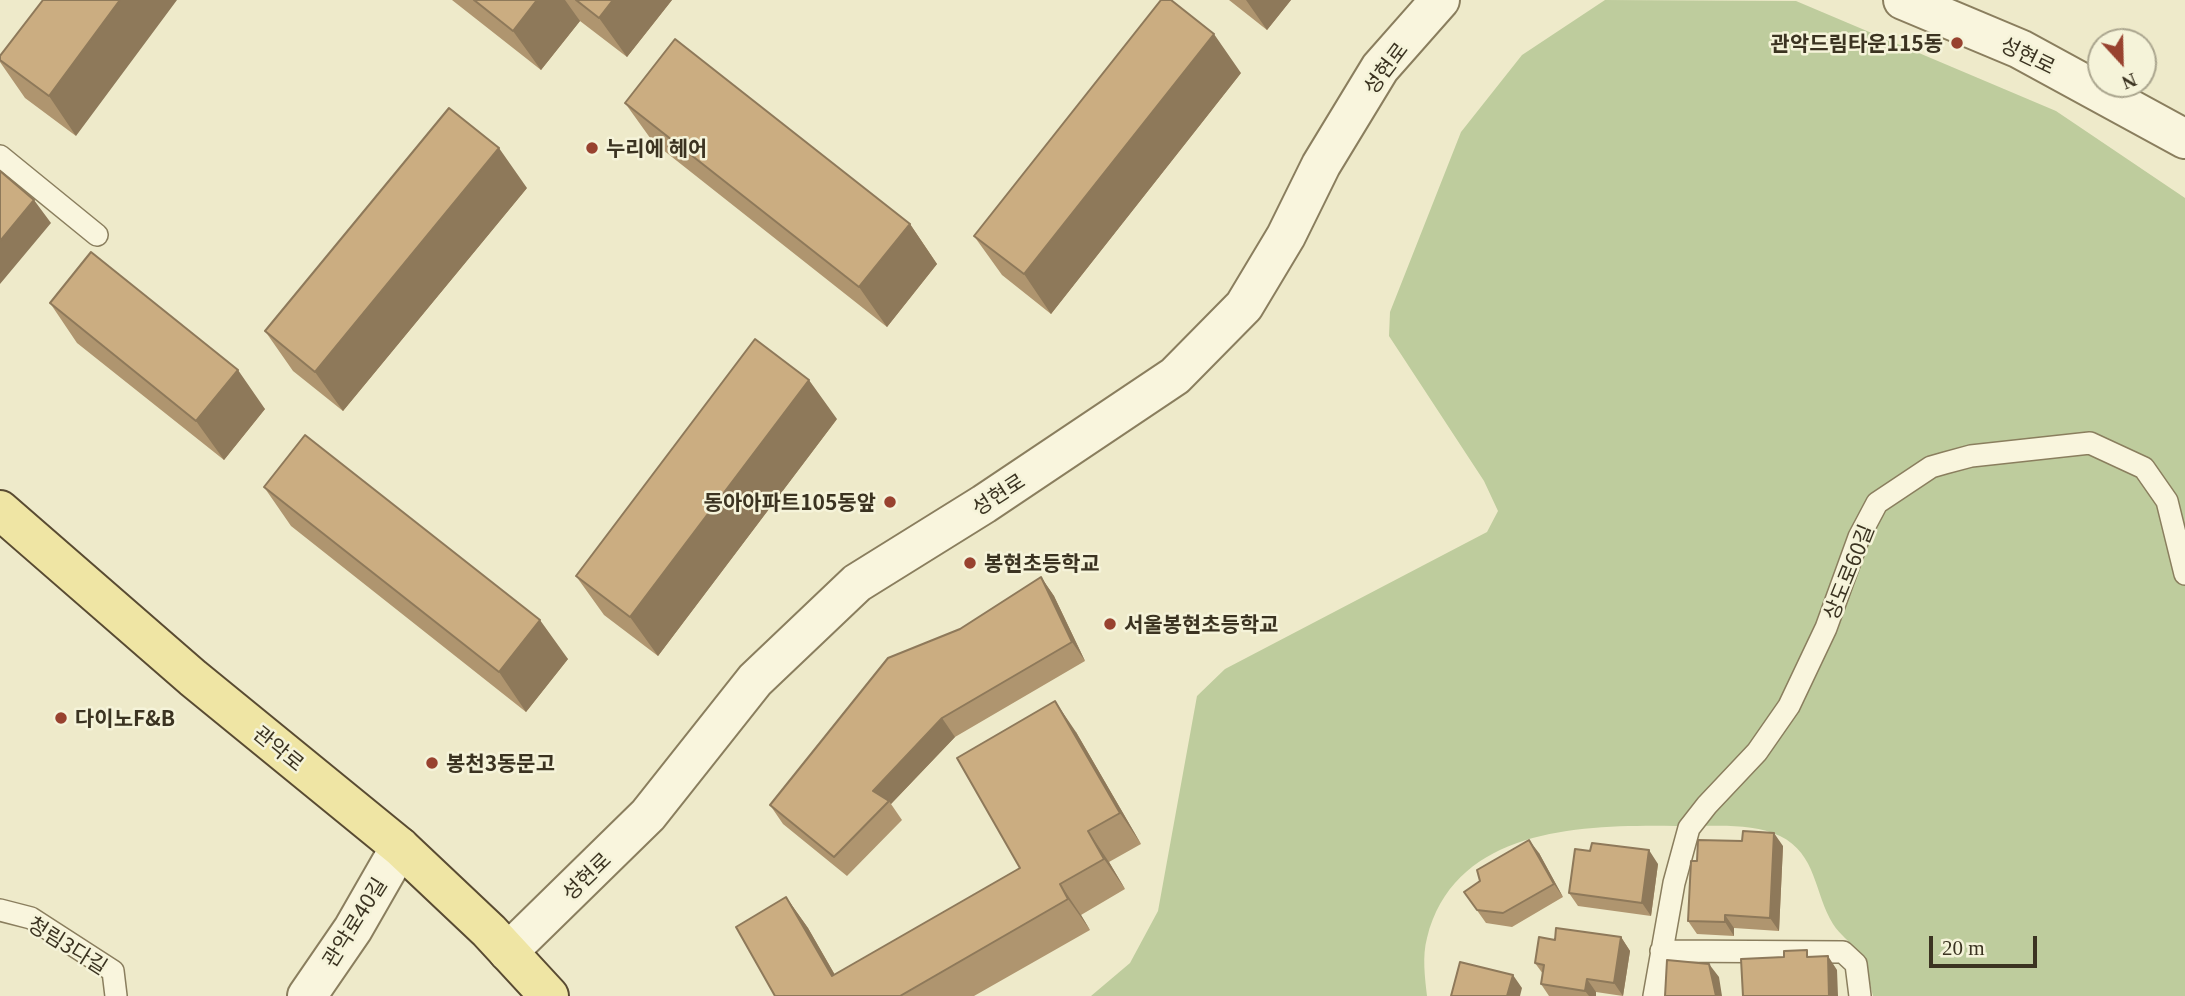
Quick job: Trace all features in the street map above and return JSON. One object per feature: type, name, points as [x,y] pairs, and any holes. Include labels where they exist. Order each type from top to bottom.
[{"type":"main road","name":"관악로","points":[[0,510],[193,678],[400,847],[508,952],[549,996]]},
{"type":"street","name":"성현로","points":[[508,952],[648,815],[755,680],[857,583],[984,503],[1175,376],[1244,306],[1286,236],[1321,166],[1380,68],[1440,0]]},
{"type":"street","name":"성현로","points":[[1903,0],[2020,49],[2185,139]]},
{"type":"street","name":"관악로40길","points":[[307,996],[353,929],[400,847]]},
{"type":"lane","points":[[0,156],[97,235]]},
{"type":"lane","name":"상도로60길","points":[[1654,996],[1681,852],[1689,828],[1757,751],[1789,706],[1826,628],[1859,537],[1877,503],[1931,467],[1945,463],[1971,456],[2090,443],[2144,468],[2167,501],[2185,574]]},
{"type":"lane","name":"청림3다길","points":[[0,910],[31,918],[113,971],[116,996]]},
{"type":"lane","points":[[1661,951],[1843,952],[1856,964],[1860,996]]},
{"type":"green space","points":[[1605,0],[1796,1],[2056,111],[2185,198],[2185,996],[1873,996],[1863,961],[1833,924],[1808,864],[1792,844],[1780,836],[1755,828],[1639,826],[1601,827],[1527,840],[1493,854],[1464,874],[1442,901],[1427,938],[1424,967],[1427,996],[1091,996],[1130,963],[1158,911],[1197,696],[1225,669],[1487,532],[1498,511],[1484,481],[1389,336],[1390,312],[1461,132],[1522,55]]},
{"type":"building","points":[[43,0],[120,0],[49,96],[0,60],[0,56]]},
{"type":"building","points":[[474,0],[537,0],[513,31]]},
{"type":"building","points":[[576,0],[613,0],[599,18]]},
{"type":"building","points":[[1161,0],[1171,0],[1214,34],[1024,274],[974,236]]},
{"type":"building","points":[[675,39],[910,224],[859,287],[625,103]]},
{"type":"building","points":[[449,108],[499,148],[315,372],[265,331]]},
{"type":"building","points":[[0,171],[34,200],[0,241]]},
{"type":"building","points":[[91,252],[238,370],[196,421],[50,303]]},
{"type":"building","points":[[755,339],[809,380],[630,617],[576,576]]},
{"type":"building","points":[[305,435],[540,620],[499,672],[264,487]]},
{"type":"building","points":[[1041,577],[1072,642],[942,718],[873,791],[889,801],[834,857],[770,805],[888,658],[960,629]]},
{"type":"building","points":[[1055,701],[1120,813],[1088,831],[1104,859],[1060,884],[1068,899],[900,996],[775,996],[736,927],[786,897],[832,976],[1020,868],[957,758]]},
{"type":"building","points":[[1743,831],[1774,833],[1770,918],[1725,915],[1725,922],[1688,921],[1691,861],[1697,861],[1698,840],[1742,841]]},
{"type":"building","points":[[1529,840],[1554,884],[1503,913],[1477,910],[1464,892],[1480,881],[1477,870]]},
{"type":"building","points":[[1592,843],[1649,850],[1642,903],[1569,893],[1575,849],[1590,851]]},
{"type":"building","points":[[1556,928],[1621,937],[1614,983],[1587,979],[1585,991],[1541,984],[1544,965],[1535,963],[1539,937],[1555,940]]},
{"type":"building","points":[[1807,950],[1807,957],[1828,956],[1829,996],[1743,996],[1741,959],[1784,957],[1784,951]]},
{"type":"building","points":[[1667,960],[1709,964],[1716,996],[1665,996]]},
{"type":"building","points":[[1460,962],[1513,975],[1507,996],[1451,996]]},
{"type":"place","name":"관악드림타운115동","points":[[1957,43]]},
{"type":"place","name":"누리에 헤어","points":[[592,148]]},
{"type":"place","name":"동아아파트105동앞","points":[[890,502]]},
{"type":"place","name":"봉현초등학교","points":[[970,563]]},
{"type":"place","name":"서울봉현초등학교","points":[[1110,624]]},
{"type":"place","name":"다이노F&B","points":[[61,718]]},
{"type":"place","name":"봉천3동문고","points":[[432,763]]}]
